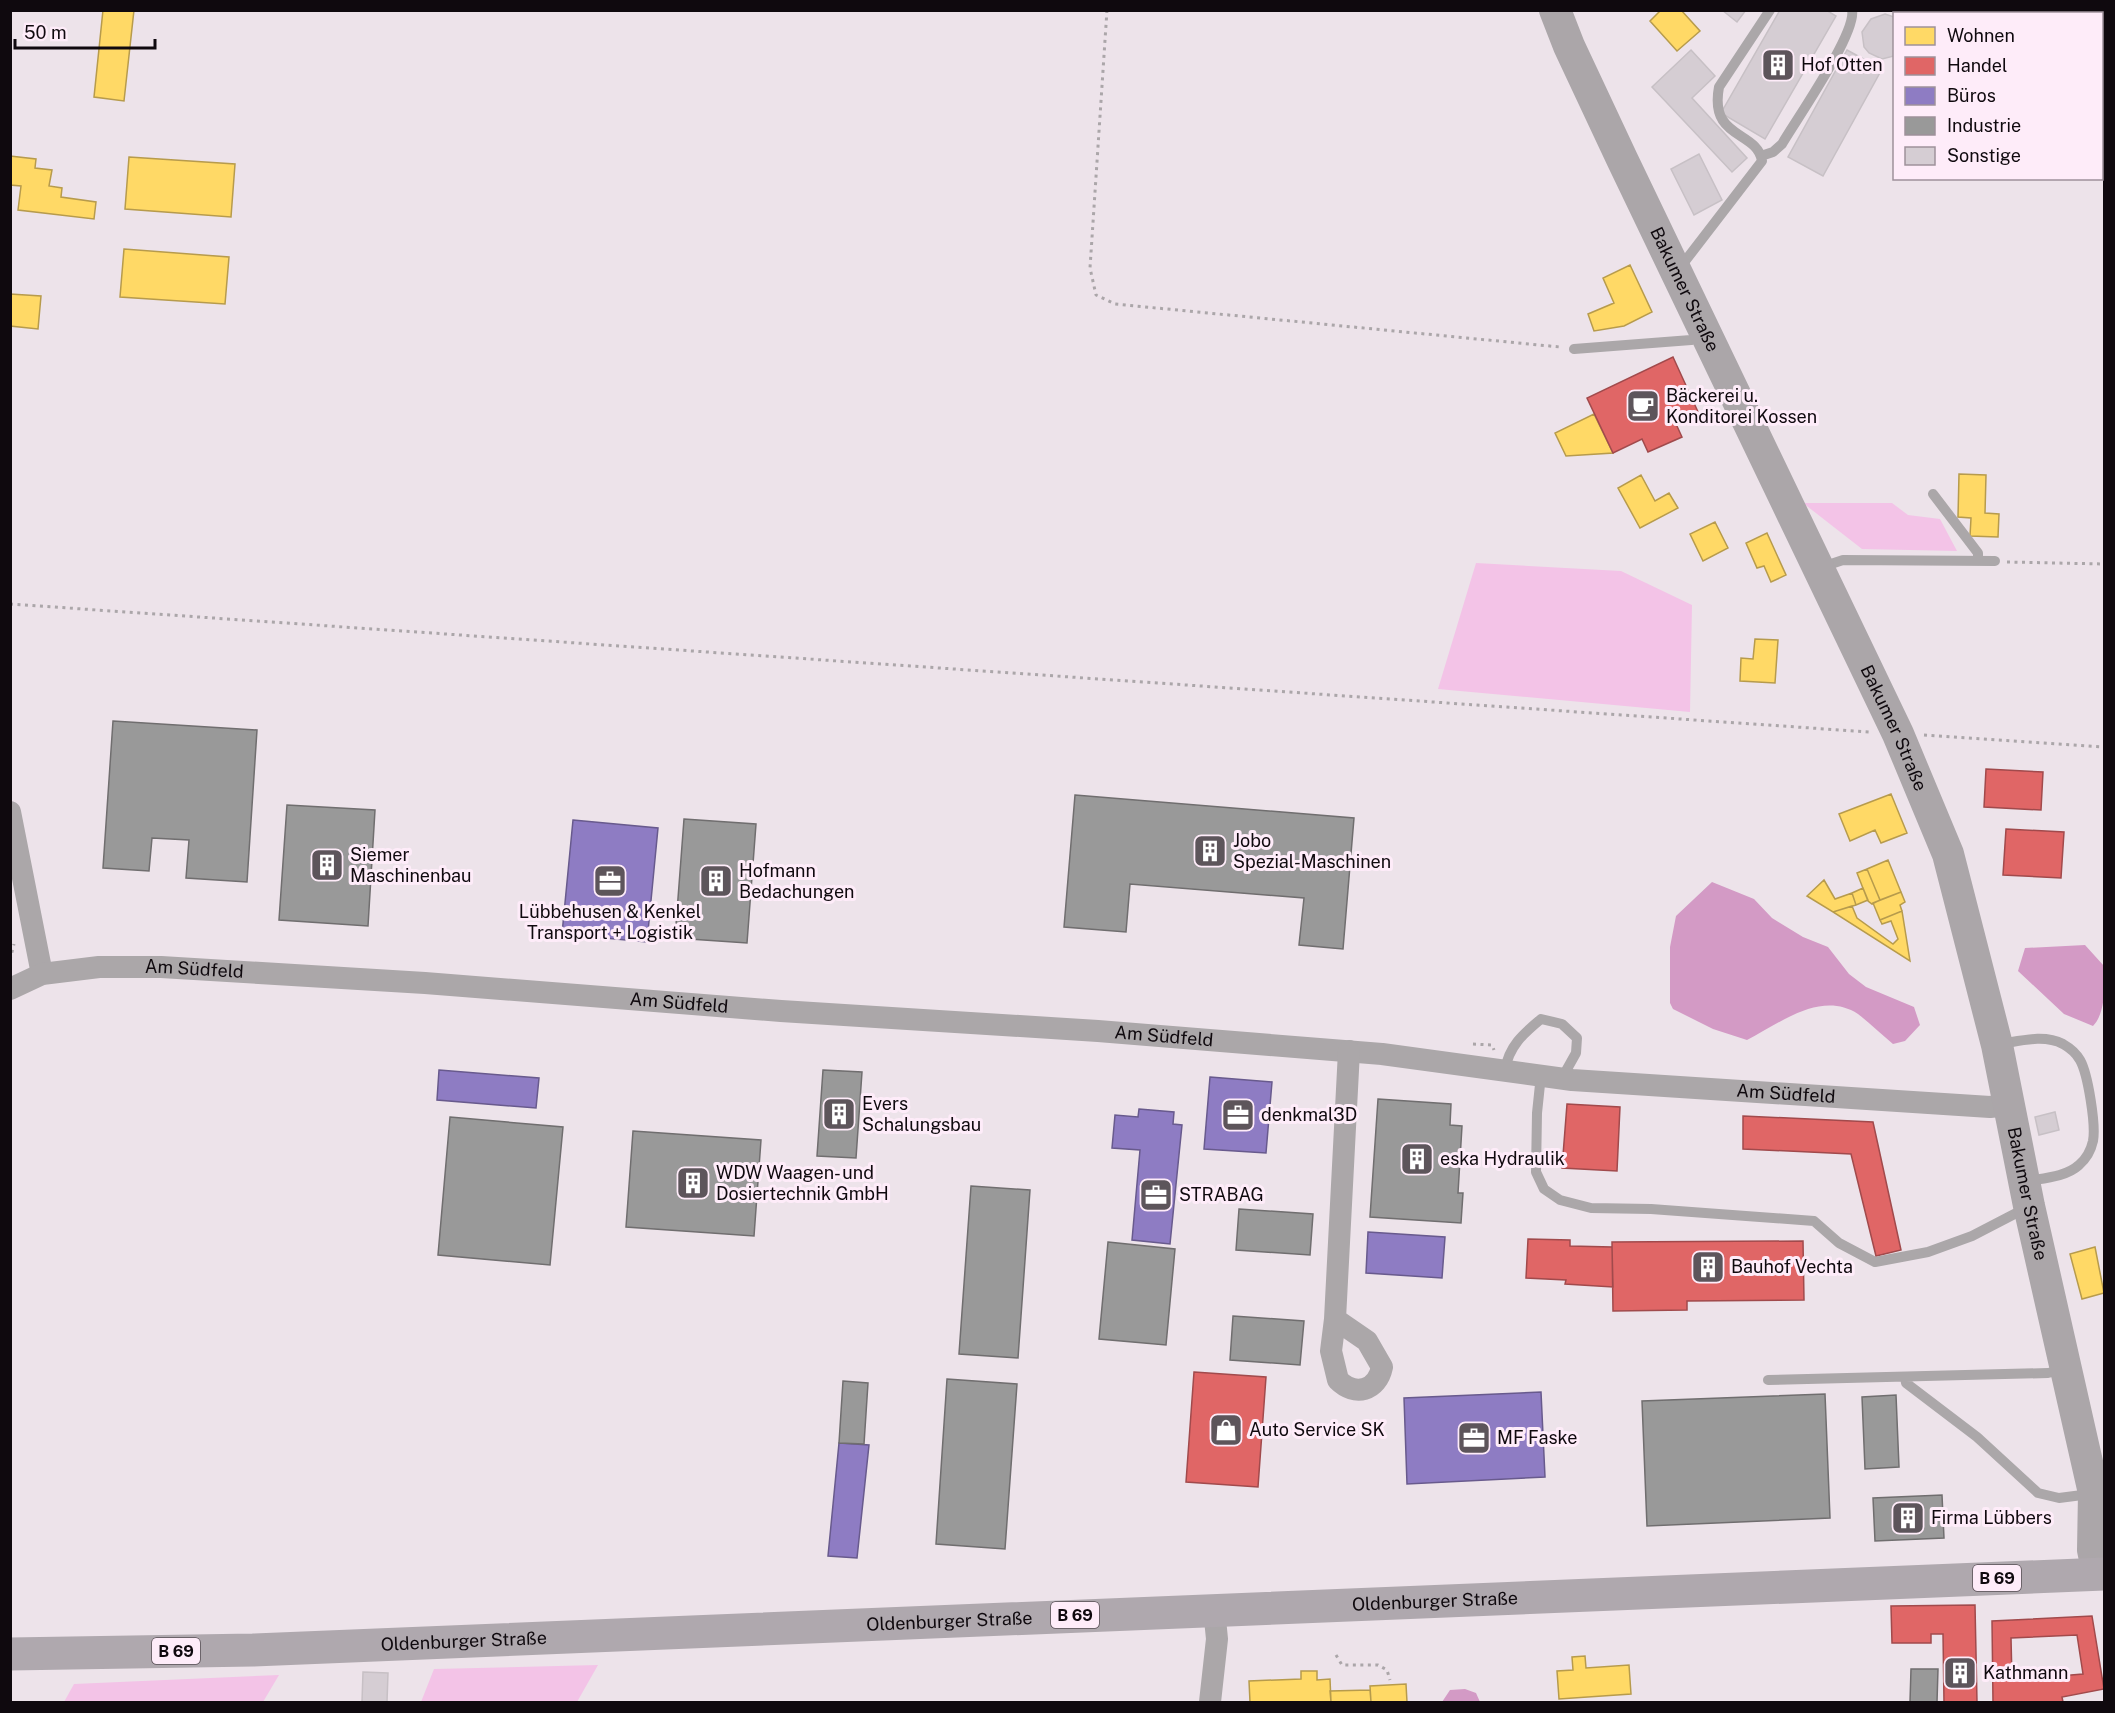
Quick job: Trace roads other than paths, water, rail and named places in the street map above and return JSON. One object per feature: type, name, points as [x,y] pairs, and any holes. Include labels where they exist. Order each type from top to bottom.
[{"type":"main road","name":"Oldenburger Straße","points":[[10,1654],[253,1650],[1214,1609],[2102,1580]]},
{"type":"street","name":"Bakumer Straße","points":[[1555,10],[1569,46],[1676,272],[1898,734],[1948,854],[1997,1045],[2026,1194],[2065,1369],[2099,1504],[2093,1550],[2102,1580]]},
{"type":"street","points":[[10,812],[42,974]]},
{"type":"street","name":"Am Südfeld","points":[[10,988],[42,974],[99,967],[161,967],[425,983],[781,1011],[1098,1031],[1350,1051],[1551,1076],[1990,1107],[2009,1105]]},
{"type":"street","points":[[1335,1319],[1350,1051]]},
{"type":"street","points":[[1210,1702],[1217,1640],[1214,1609]]},
{"type":"lane","points":[[1761,156],[1725,122],[1717,112],[1716,101],[1719,87],[1770,10]]},
{"type":"lane","points":[[1761,156],[1773,152],[1782,144],[1845,40],[1854,17],[1852,10]]},
{"type":"lane","points":[[1676,272],[1760,166],[1761,156]]},
{"type":"lane","points":[[1574,349],[1691,340],[1705,333]]},
{"type":"lane","points":[[1933,494],[1978,553],[1978,561]]},
{"type":"lane","points":[[1819,567],[1843,560],[1995,561]]},
{"type":"lane","points":[[1505,1070],[1508,1055],[1519,1038],[1541,1019],[1562,1024],[1577,1038],[1576,1053],[1551,1076],[1537,1113],[1536,1172],[1544,1189],[1560,1200],[1591,1208],[1651,1209],[1814,1221],[1839,1243],[1875,1262],[1928,1252],[1972,1236],[2026,1194],[2078,1167],[2086,1158],[2093,1142],[2094,1123],[2081,1062],[2073,1051],[2062,1043],[2046,1039],[1997,1045]]},
{"type":"lane","points":[[1768,1380],[2048,1373],[2065,1369]]},
{"type":"lane","points":[[1905,1377],[1906,1383],[1977,1437],[2038,1493],[2059,1498],[2079,1497],[2099,1504]]},
{"type":"place","name":"Hof Otten","points":[[1778,65]]},
{"type":"place","name":"Bäckerei u. Konditorei Kossen","points":[[1643,406]]},
{"type":"place","name":"Jobo Spezial-Maschinen","points":[[1210,851]]},
{"type":"place","name":"Siemer Maschinenbau","points":[[327,865]]},
{"type":"place","name":"Lübbehusen & Kenkel Transport + Logistik","points":[[610,881]]},
{"type":"place","name":"Hofmann Bedachungen","points":[[716,881]]},
{"type":"place","name":"Evers Schalungsbau","points":[[839,1114]]},
{"type":"place","name":"denkmal3D","points":[[1238,1115]]},
{"type":"place","name":"eska Hydraulik","points":[[1417,1159]]},
{"type":"place","name":"WDW Waagen- und Dosiertechnik GmbH","points":[[693,1183]]},
{"type":"place","name":"STRABAG","points":[[1156,1195]]},
{"type":"place","name":"Bauhof Vechta","points":[[1708,1267]]},
{"type":"place","name":"Auto Service SK","points":[[1226,1430]]},
{"type":"place","name":"MF Faske","points":[[1474,1438]]},
{"type":"place","name":"Firma Lübbers","points":[[1908,1518]]},
{"type":"place","name":"Kathmann","points":[[1960,1673]]}]
